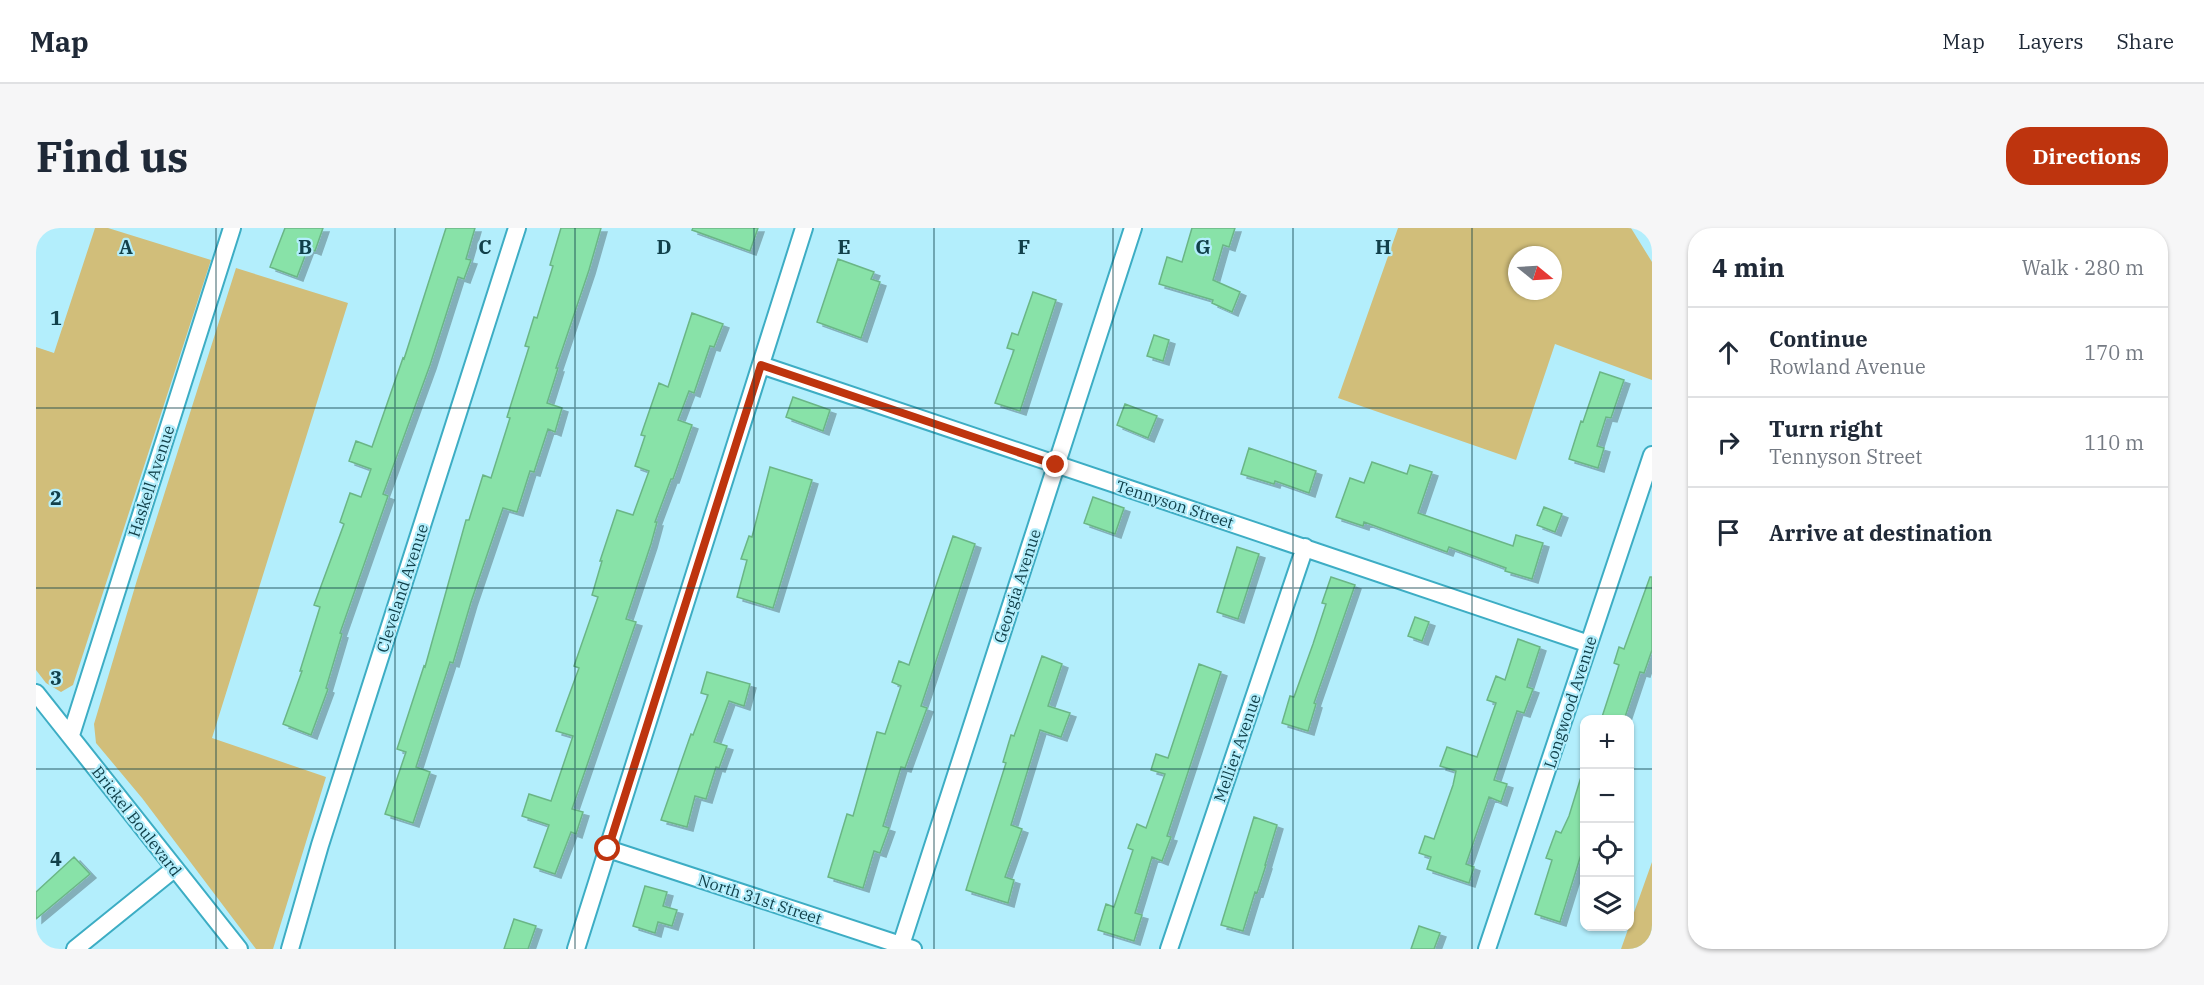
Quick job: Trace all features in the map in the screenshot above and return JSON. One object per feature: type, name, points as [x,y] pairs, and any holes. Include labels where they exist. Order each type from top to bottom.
[{"type":"street","name":"Haskell Avenue","points":[[71,735],[232,228]]},
{"type":"street","name":"Cleveland Avenue","points":[[290,949],[320,845],[518,228]]},
{"type":"street","points":[[576,949],[804,228]]},
{"type":"street","name":"Georgia Avenue","points":[[907,947],[1056,465],[1133,228]]},
{"type":"street","name":"Tennyson Street","points":[[761,365],[1305,546],[1589,644]]},
{"type":"street","name":"Longwood Avenue","points":[[1487,949],[1652,455]]},
{"type":"street","name":"Mellier Avenue","points":[[1168,949],[1305,546]]},
{"type":"street","name":"Brickel Boulevard","points":[[36,693],[239,949]]},
{"type":"street","name":"North 31st Street","points":[[608,849],[907,947]]},
{"type":"street","points":[[75,949],[174,869]]},
{"type":"shaded area","points":[[95,228],[108,228],[211,260],[73,685],[61,692],[46,683],[36,670],[36,347],[54,353]]},
{"type":"shaded area","points":[[1398,228],[1631,228],[1652,262],[1652,380],[1555,344],[1516,460],[1338,398]]},
{"type":"shaded area","points":[[236,268],[348,303],[212,738],[326,777],[273,949],[256,949],[142,798],[96,743],[94,724]]},
{"type":"shaded area","points":[[1652,862],[1652,949],[1621,949],[1627,931],[1634,931],[1634,913]]},
{"type":"building","points":[[285,228],[323,228],[315,251],[308,248],[297,277],[270,267]]},
{"type":"building","points":[[446,228],[475,228],[466,259],[471,260],[464,279],[458,277],[430,365],[383,494],[388,496],[340,633],[342,634],[326,688],[328,689],[311,735],[283,724],[302,671],[300,671],[320,607],[314,605],[344,524],[340,522],[350,493],[361,497],[371,469],[349,461],[356,441],[372,447],[404,359]]},
{"type":"building","points":[[561,228],[601,228],[547,403],[562,408],[555,432],[548,429],[534,472],[530,471],[517,512],[503,508],[453,663],[450,662],[416,767],[430,772],[413,823],[385,814],[406,752],[397,749],[425,667],[466,520],[469,520],[483,475],[491,478],[510,418],[507,417],[529,347],[525,346],[534,317],[537,318],[553,266],[550,265]]},
{"type":"building","points":[[693,228],[758,228],[750,251],[692,230]]},
{"type":"building","points":[[1192,228],[1235,228],[1229,247],[1223,245],[1213,280],[1240,292],[1232,312],[1212,303],[1213,300],[1159,284],[1167,257],[1182,262]]},
{"type":"building","points":[[838,259],[874,272],[871,279],[880,282],[861,338],[817,322]]},
{"type":"building","points":[[1033,292],[1056,300],[1020,411],[995,403],[1014,350],[1007,348],[1012,333],[1018,335]]},
{"type":"building","points":[[692,313],[723,324],[714,347],[710,346],[694,393],[689,391],[678,420],[692,425],[655,522],[657,522],[651,544],[626,619],[636,622],[572,809],[583,812],[576,834],[571,832],[555,874],[534,867],[549,825],[522,816],[529,794],[551,801],[573,736],[556,731],[579,668],[574,666],[598,597],[592,595],[602,561],[600,561],[617,510],[633,515],[649,471],[635,466],[645,436],[641,435],[659,383],[668,387]]},
{"type":"building","points":[[1154,335],[1169,340],[1163,361],[1147,356]]},
{"type":"building","points":[[1600,372],[1624,380],[1611,418],[1606,417],[1597,446],[1604,448],[1598,468],[1569,459]]},
{"type":"building","points":[[793,397],[830,410],[823,431],[786,417]]},
{"type":"building","points":[[1125,404],[1157,416],[1148,438],[1117,425]]},
{"type":"building","points":[[1249,448],[1316,471],[1309,493],[1275,481],[1274,484],[1241,474]]},
{"type":"building","points":[[1372,462],[1407,474],[1410,465],[1432,472],[1418,513],[1513,546],[1516,535],[1543,543],[1532,579],[1505,571],[1506,568],[1449,547],[1447,552],[1364,522],[1363,526],[1336,517],[1350,478],[1364,483]]},
{"type":"building","points":[[770,467],[812,480],[773,608],[737,597],[747,560],[741,559],[749,536],[752,537]]},
{"type":"building","points":[[1093,497],[1124,508],[1115,534],[1084,523]]},
{"type":"building","points":[[1544,507],[1562,514],[1555,532],[1537,525]]},
{"type":"building","points":[[953,536],[975,544],[921,706],[927,708],[905,768],[901,767],[883,826],[889,828],[880,853],[874,851],[863,888],[828,877],[847,814],[853,816],[877,732],[885,734],[901,686],[892,682],[899,661],[909,665]]},
{"type":"building","points":[[1237,547],[1259,554],[1238,619],[1217,612]]},
{"type":"building","points":[[1331,577],[1355,585],[1314,703],[1316,704],[1308,731],[1282,723],[1290,696],[1294,697],[1313,644],[1326,604],[1322,603]]},
{"type":"building","points":[[1650,577],[1652,577],[1652,650],[1644,673],[1640,672],[1626,715],[1603,715],[1619,665],[1614,663],[1619,647],[1624,649]]},
{"type":"building","points":[[1415,617],[1429,622],[1422,641],[1408,636]]},
{"type":"building","points":[[1518,639],[1540,647],[1527,687],[1533,689],[1524,713],[1517,711],[1494,780],[1507,784],[1501,802],[1489,797],[1466,864],[1474,867],[1469,883],[1427,869],[1431,857],[1419,853],[1425,836],[1434,839],[1453,785],[1456,771],[1440,766],[1447,747],[1477,757],[1496,703],[1487,700],[1496,676],[1505,680]]},
{"type":"building","points":[[1042,656],[1062,664],[1048,706],[1070,713],[1061,737],[1040,730],[1011,825],[1022,829],[1005,877],[1014,880],[1008,903],[966,890],[1006,763],[1003,762],[1011,735],[1014,736]]},
{"type":"building","points":[[1199,664],[1221,672],[1167,836],[1171,837],[1162,861],[1152,857],[1135,913],[1142,915],[1134,941],[1098,930],[1106,904],[1114,907],[1133,850],[1128,848],[1137,824],[1146,828],[1165,774],[1151,770],[1156,754],[1168,758]]},
{"type":"building","points":[[707,672],[750,684],[744,706],[729,701],[714,742],[727,746],[719,768],[716,767],[706,799],[695,796],[687,827],[661,820],[691,734],[693,735],[708,695],[701,693]]},
{"type":"building","points":[[1580,780],[1580,858],[1560,922],[1535,914],[1552,860],[1546,858],[1556,831],[1561,833]]},
{"type":"building","points":[[1254,817],[1277,825],[1243,931],[1221,925]]},
{"type":"building","points":[[74,857],[90,874],[36,919],[36,892]]},
{"type":"building","points":[[645,886],[667,892],[663,906],[677,910],[672,926],[658,922],[655,933],[633,926]]},
{"type":"building","points":[[514,919],[536,926],[528,949],[504,949]]},
{"type":"building","points":[[1419,926],[1440,933],[1434,949],[1411,949]]},
{"type":"route","points":[[608,849],[761,365],[1056,465]]}]
